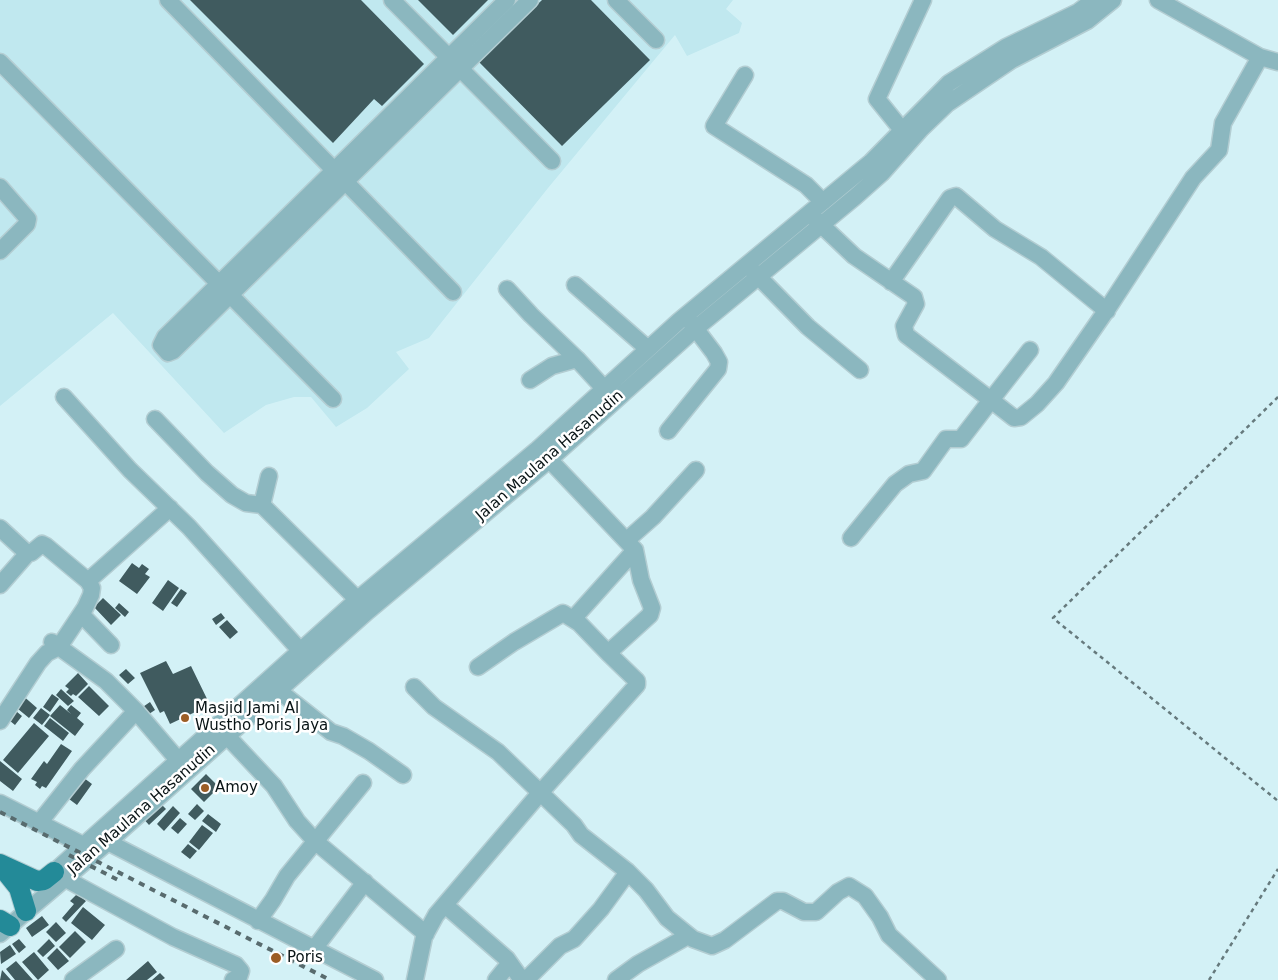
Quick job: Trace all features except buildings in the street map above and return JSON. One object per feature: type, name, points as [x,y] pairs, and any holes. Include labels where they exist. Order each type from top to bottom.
[{"type":"main road","points":[[0,864],[37,881],[59,875]]},
{"type":"main road","points":[[0,864],[19,888],[26,911]]},
{"type":"street","points":[[168,0],[453,292]]},
{"type":"street","points":[[392,0],[552,161]]},
{"type":"street","points":[[454,63],[507,0]]},
{"type":"street","points":[[225,289],[454,63],[530,0]]},
{"type":"street","points":[[616,0],[633,6],[656,40]]},
{"type":"street","points":[[902,130],[877,99],[923,0]]},
{"type":"street","name":"Jalan Maulana Hasanudin","points":[[752,271],[808,213],[876,168],[902,130],[917,123],[954,98],[1009,53],[1078,12],[1094,0]]},
{"type":"street","name":"Jalan Maulana Hasanudin","points":[[1009,53],[1086,21],[1113,0]]},
{"type":"street","points":[[1158,0],[1260,57],[1278,62]]},
{"type":"street","points":[[808,213],[854,256],[916,299],[916,304],[904,326],[906,335],[1012,418],[1021,417],[1037,404],[1056,382],[1107,311],[1193,178],[1219,150],[1223,123],[1260,57]]},
{"type":"street","points":[[0,62],[333,399]]},
{"type":"street","points":[[745,75],[735,94],[714,122],[714,127],[806,185],[823,202]]},
{"type":"street","name":"Jalan Maulana Hasanudin","points":[[3,927],[26,911],[59,875],[183,766],[298,649],[363,605],[544,455],[606,390],[752,271],[821,224],[917,123]]},
{"type":"street","points":[[0,187],[28,220],[27,224],[0,251]]},
{"type":"street","points":[[891,282],[950,198],[956,196],[995,229],[1041,258],[1107,311]]},
{"type":"street","points":[[752,271],[808,327],[860,370]]},
{"type":"street","points":[[576,285],[640,342]]},
{"type":"street","points":[[508,289],[531,315],[606,390]]},
{"type":"street","points":[[668,431],[718,369],[719,362],[714,353],[690,322]]},
{"type":"street","name":"Jalan Maulana Hasanudin","points":[[606,390],[640,342],[690,322]]},
{"type":"street","points":[[851,538],[895,484],[909,474],[922,471],[946,440],[962,440],[1030,350]]},
{"type":"street","points":[[530,380],[552,366],[581,363]]},
{"type":"street","points":[[64,398],[130,470],[170,508],[298,649]]},
{"type":"street","points":[[155,419],[207,473],[232,495],[246,503],[262,505],[363,605]]},
{"type":"street","points":[[544,455],[631,545],[641,580],[652,608],[650,615],[608,653]]},
{"type":"street","points":[[573,619],[653,517],[696,470]]},
{"type":"street","points":[[262,505],[269,476]]},
{"type":"street","points":[[88,581],[170,508]]},
{"type":"street","points":[[2,534],[28,553]]},
{"type":"street","points":[[0,585],[28,553],[42,544],[88,581],[92,588],[92,595],[81,614],[38,664],[1,719]]},
{"type":"street","points":[[81,614],[110,645]]},
{"type":"street","points":[[415,980],[426,934],[436,915],[540,793],[637,686],[637,681],[573,619],[563,614],[558,615],[478,667]]},
{"type":"street","points":[[56,644],[106,681],[136,711],[183,766]]},
{"type":"street","name":"Jalan Maulana Hasanudin","points":[[183,766],[227,736],[279,691],[298,649]]},
{"type":"street","points":[[414,687],[434,708],[498,752],[574,825],[582,836],[628,872],[646,890],[667,918],[688,936],[712,946],[725,940],[777,901],[782,901],[804,912],[816,912],[838,892],[849,886],[865,896],[877,912],[889,935],[938,980]]},
{"type":"street","points":[[279,691],[331,732],[343,736],[369,751],[403,775]]},
{"type":"street","points":[[40,823],[82,769],[136,711]]},
{"type":"street","points":[[227,736],[274,786],[297,821],[316,842],[426,934]]},
{"type":"street","points":[[258,920],[274,900],[287,876],[363,783]]},
{"type":"street","points":[[0,803],[40,823],[96,842],[258,920],[375,980]]},
{"type":"street","name":"Jalan Maulana Hasanudin","points":[[59,875],[96,842]]},
{"type":"street","points":[[445,905],[486,939],[519,976],[526,979],[560,946],[574,939],[601,909],[628,872]]},
{"type":"street","points":[[59,875],[157,928],[236,965],[241,971],[238,977],[233,980]]},
{"type":"street","points":[[314,949],[365,882]]},
{"type":"street","points":[[616,980],[638,964],[688,936]]},
{"type":"street","points":[[84,977],[116,949]]},
{"type":"street","points":[[496,980],[509,964]]},
{"type":"path","points":[[1278,397],[1053,618],[1278,801]]},
{"type":"path","points":[[1209,980],[1278,869]]},
{"type":"shaded area","points":[[0,0],[733,0],[726,9],[742,23],[739,33],[687,56],[675,35],[548,188],[429,338],[396,352],[409,369],[367,408],[336,427],[311,397],[294,397],[266,405],[224,433],[113,313],[0,406]]},
{"type":"railway","points":[[0,812],[330,980]]},
{"type":"railway","points":[[69,855],[122,882]]},
{"type":"place","name":"Masjid Jami Al Wustho Poris Jaya","points":[[185,718]]},
{"type":"place","name":"Amoy","points":[[205,788]]},
{"type":"place","name":"Poris","points":[[276,958]]}]
